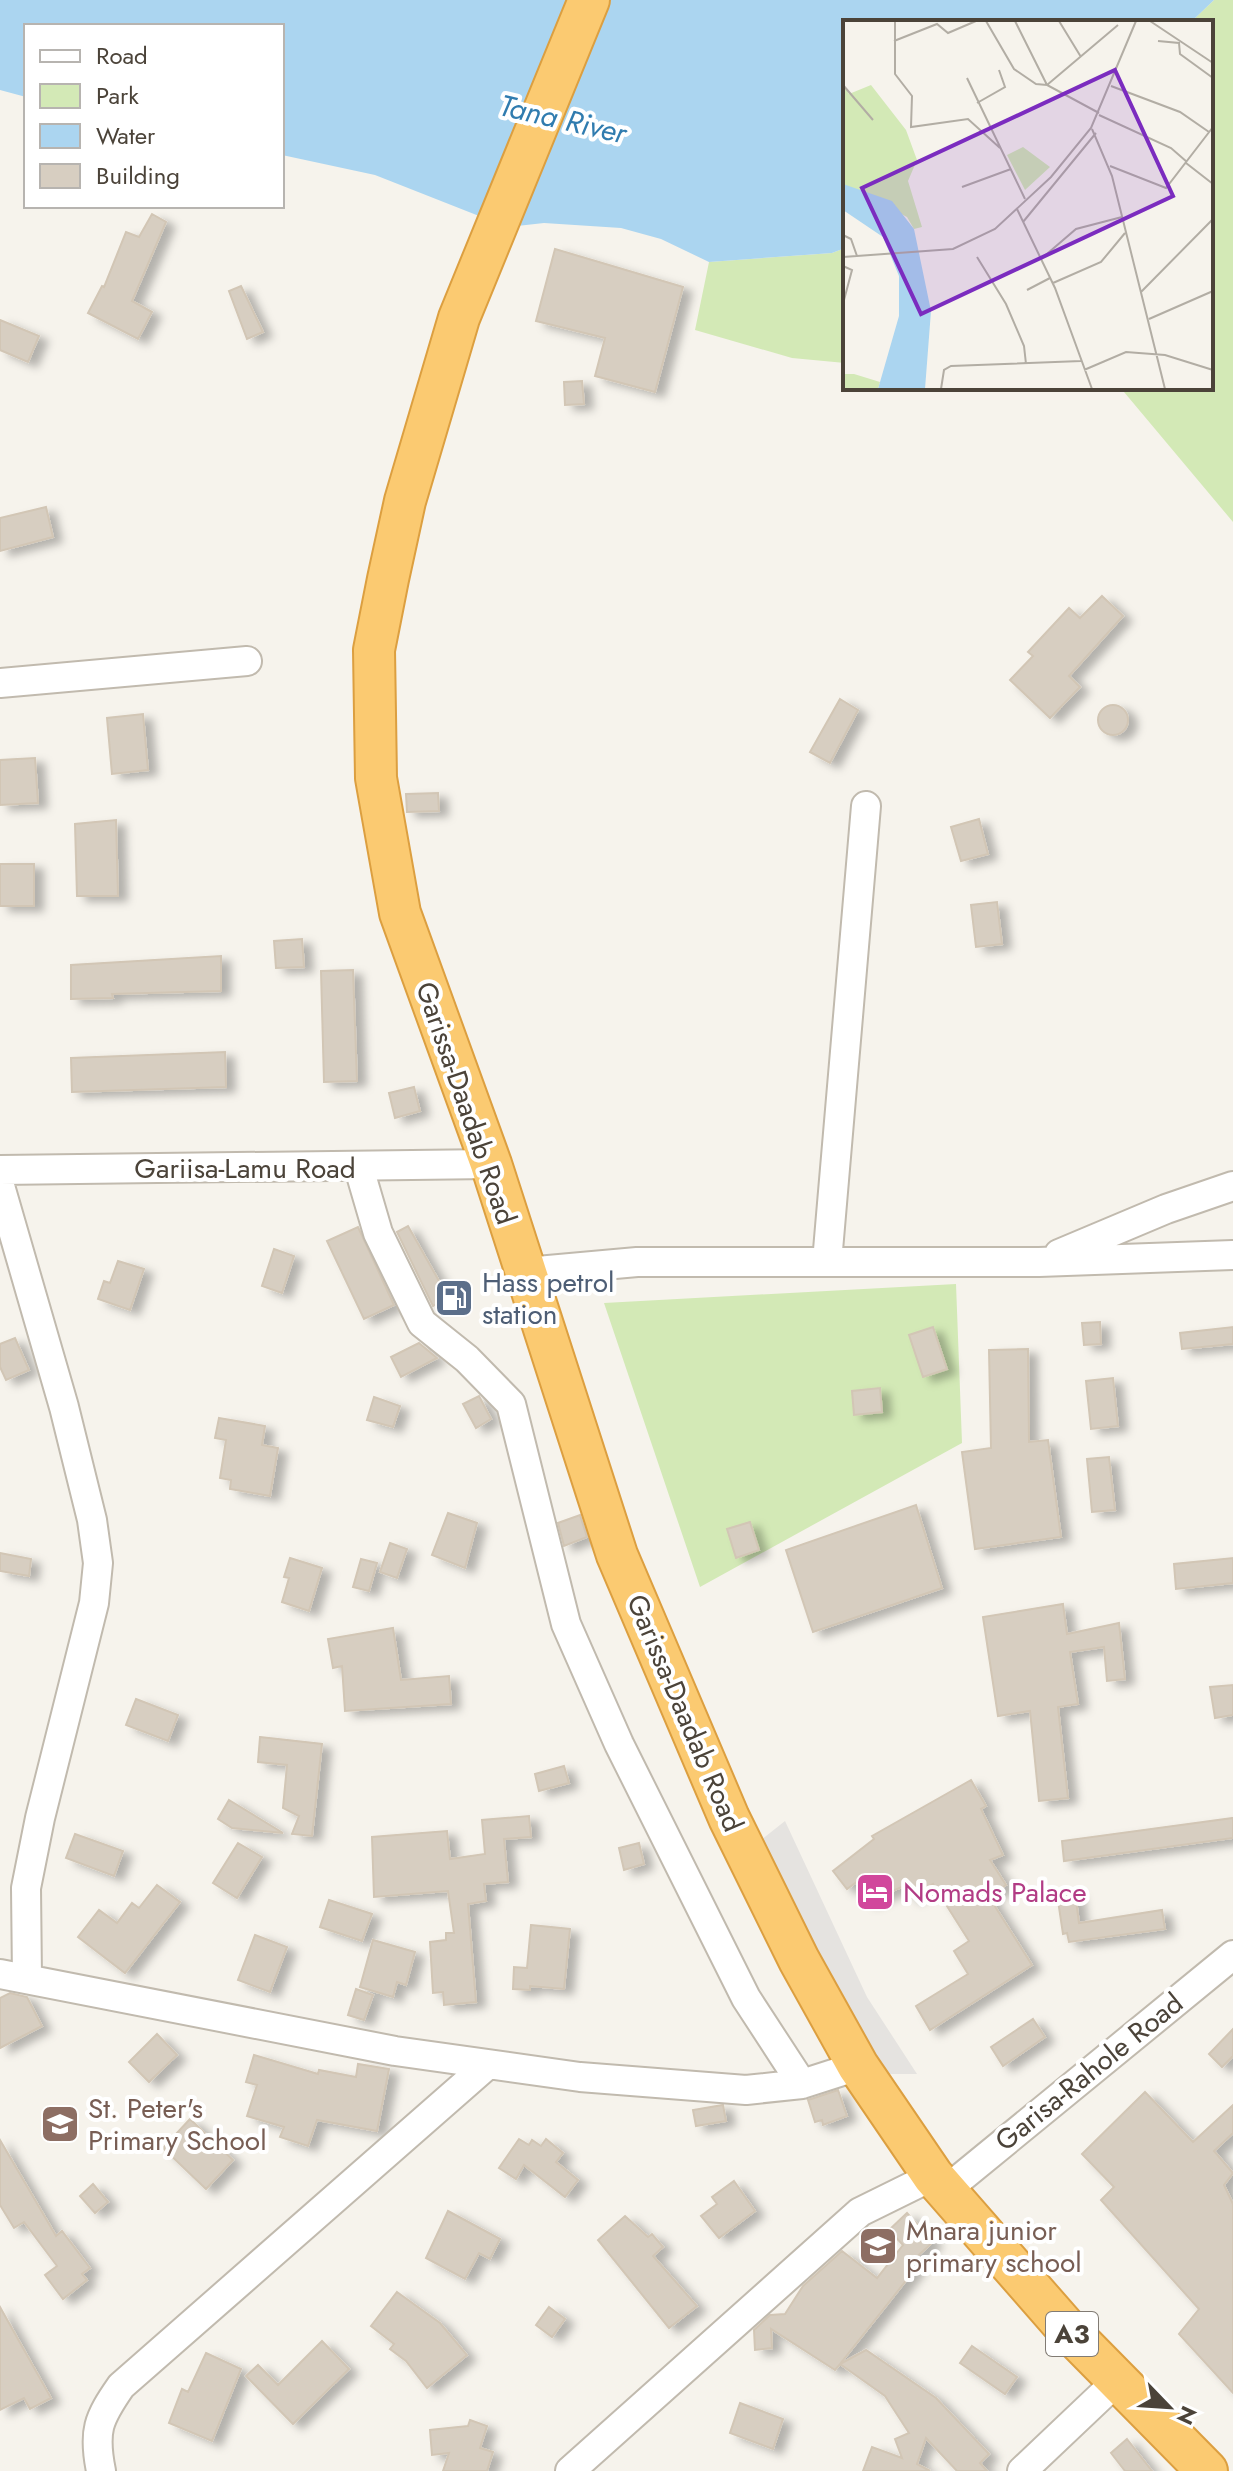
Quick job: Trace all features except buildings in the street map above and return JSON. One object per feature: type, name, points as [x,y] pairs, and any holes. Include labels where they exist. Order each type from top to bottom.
[{"type":"highway","name":"Garissa-Daadab Road","points":[[589,0],[459,318],[405,501],[374,650],[376,778],[400,913],[491,1164],[617,1555],[695,1743],[799,1960],[858,2066],[939,2183]]},
{"type":"highway","name":"A3","points":[[939,2183],[1117,2381],[1207,2471]]},
{"type":"street","points":[[0,683],[247,661]]},
{"type":"street","points":[[827,1262],[866,806]]},
{"type":"street","name":"Gariisa-Lamu Road","points":[[0,1170],[491,1164]]},
{"type":"street","points":[[359,1168],[378,1233],[422,1323],[467,1359],[511,1404],[566,1624],[619,1744],[746,1998],[802,2084]]},
{"type":"street","points":[[0,1186],[64,1407],[92,1520],[98,1563],[94,1603],[40,1818],[13,1976],[486,2066],[746,2090],[802,2084],[858,2066]]},
{"type":"street","points":[[1039,1262],[1166,1209],[1233,1186]]},
{"type":"street","points":[[526,1272],[637,1262],[1039,1262],[1233,1255]]},
{"type":"street","name":"Garisa-Rahole Road","points":[[570,2471],[860,2212],[939,2183],[1233,1955]]},
{"type":"street","points":[[101,2471],[95,2441],[101,2414],[121,2386],[486,2066]]},
{"type":"street","points":[[1022,2471],[1117,2381]]},
{"type":"green space","points":[[1214,0],[1233,0],[1233,522],[1124,392],[1105,390],[1213,390],[1213,20],[1193,20]]},
{"type":"green space","points":[[843,249],[843,363],[792,358],[695,330],[709,262],[832,253]]},
{"type":"green space","points":[[956,1284],[962,1443],[700,1587],[604,1303]]},
{"type":"shaded area","points":[[785,1821],[867,1997],[917,2074],[868,2074],[751,1848]]},
{"type":"water","name":"Tana River","points":[[0,0],[1214,0],[1193,20],[843,20],[843,249],[832,253],[709,262],[661,239],[621,228],[544,223],[507,227],[375,175],[284,155],[284,24],[24,24],[24,96],[0,90]]},
{"type":"place","name":"Hass petrol station","points":[[454,1298]]},
{"type":"place","name":"Nomads Palace","points":[[875,1892]]},
{"type":"place","name":"St. Peter's Primary School","points":[[60,2124]]},
{"type":"place","name":"Mnara junior primary school","points":[[878,2246]]}]
